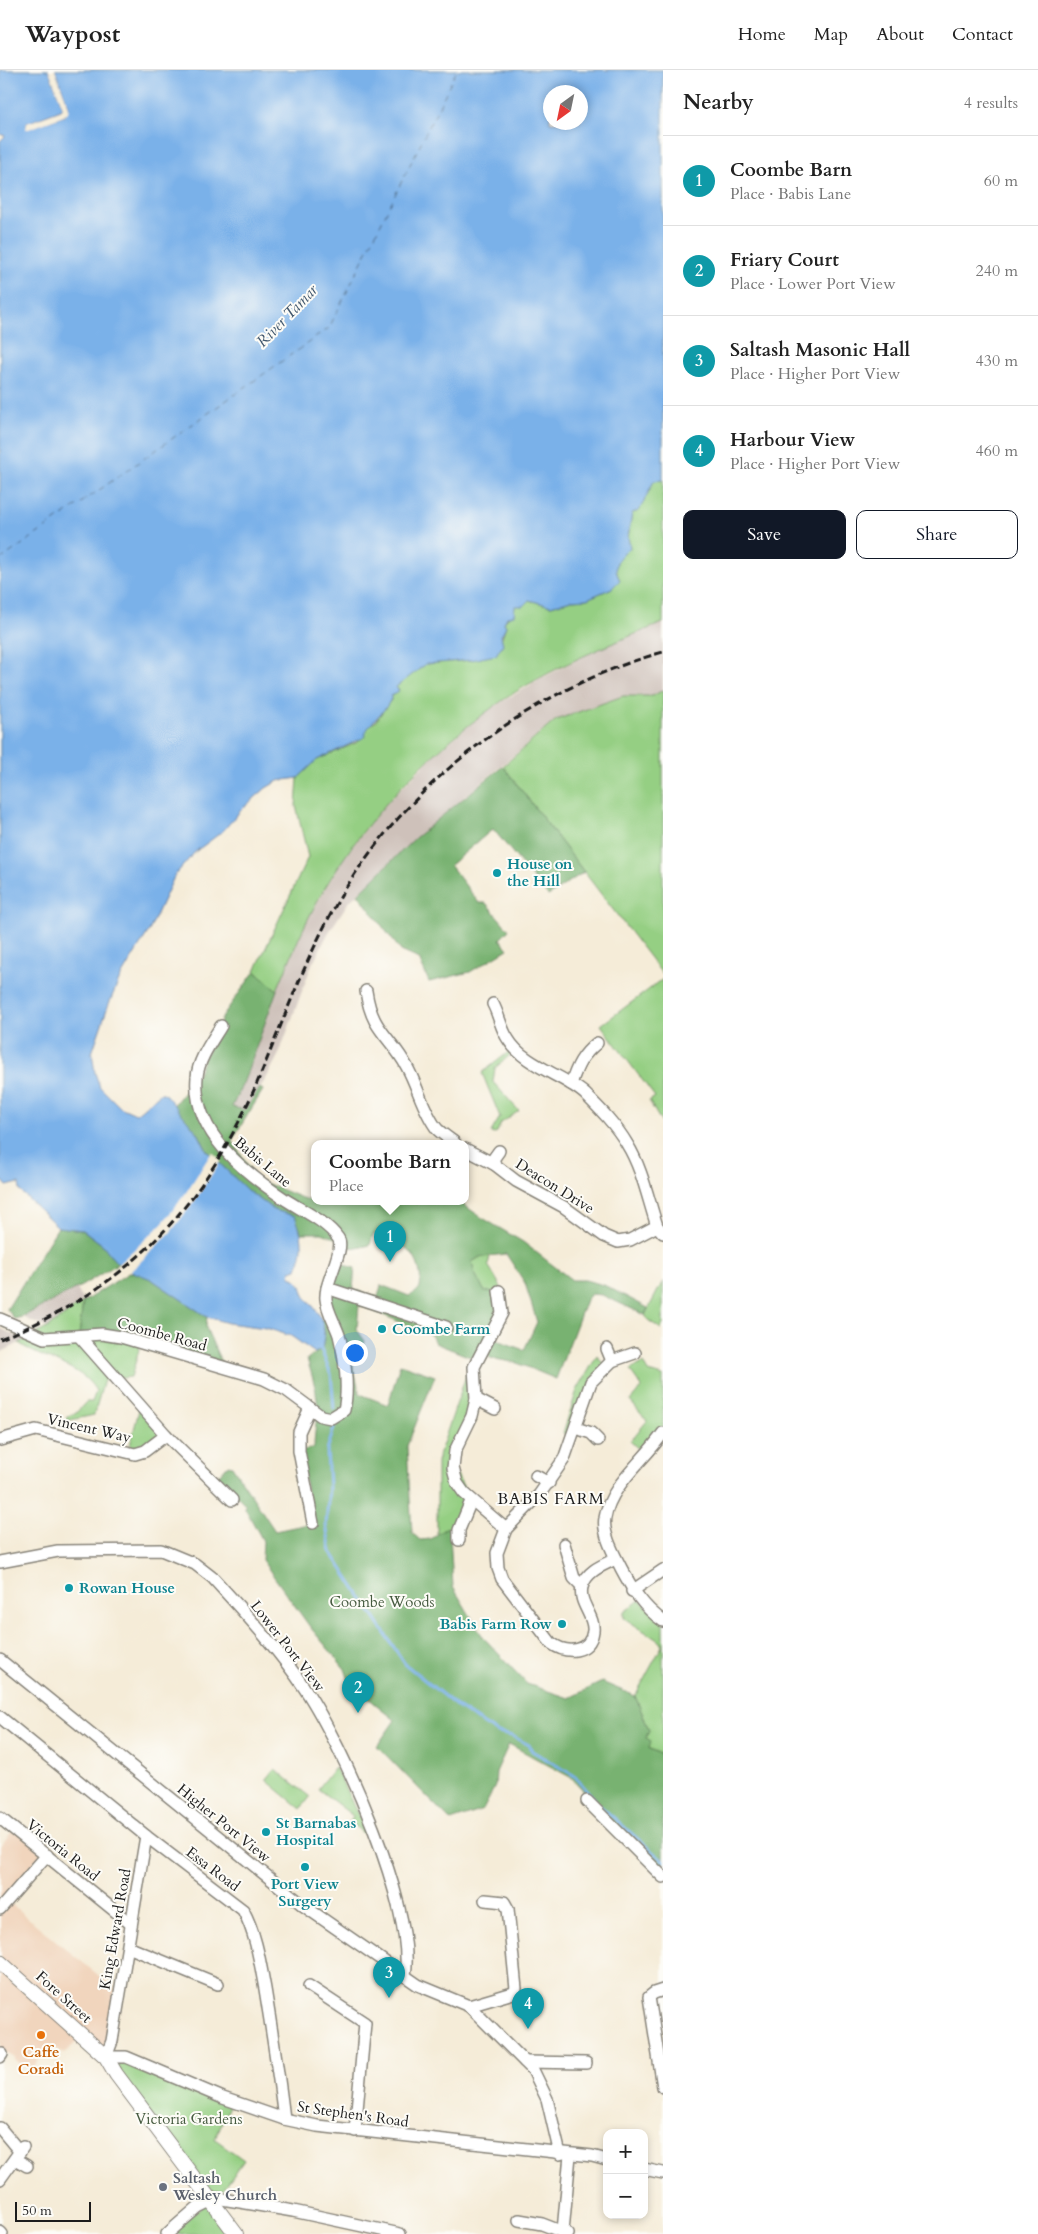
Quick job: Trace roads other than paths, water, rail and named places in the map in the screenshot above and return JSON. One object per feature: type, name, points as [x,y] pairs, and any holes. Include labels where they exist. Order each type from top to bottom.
[{"type":"street","points":[[366,991],[365,1013],[407,1067],[422,1103],[438,1129],[451,1140]]},
{"type":"street","points":[[493,1004],[508,1040],[546,1072],[571,1084],[608,1118],[627,1144],[635,1160],[660,1230]]},
{"type":"street","name":"Babis Lane","points":[[221,1026],[205,1054],[196,1077],[200,1112],[217,1141],[232,1157],[267,1187],[329,1228],[340,1240],[340,1250],[328,1280],[326,1300],[339,1337],[347,1398],[344,1410],[331,1418],[321,1416],[310,1408]]},
{"type":"street","points":[[571,1084],[577,1064],[586,1052],[597,1043]]},
{"type":"street","name":"Deacon Drive","points":[[469,1151],[494,1164],[516,1181],[564,1207],[604,1236],[618,1242],[660,1230]]},
{"type":"street","points":[[494,1164],[494,1158],[499,1151]]},
{"type":"street","points":[[327,1288],[446,1327]]},
{"type":"street","points":[[499,1291],[502,1313],[474,1367],[476,1398],[472,1416],[455,1451],[453,1468],[457,1483],[471,1501],[506,1528]]},
{"type":"street","name":"Coombe Road","points":[[0,1319],[44,1338],[112,1335],[210,1362],[264,1379],[286,1390],[310,1408]]},
{"type":"street","name":"Vincent Way","points":[[79,1336],[206,1482],[232,1500]]},
{"type":"street","points":[[607,1349],[612,1361]]},
{"type":"street","points":[[616,1560],[597,1568],[588,1575],[582,1586],[581,1594],[592,1620],[592,1636],[587,1645],[580,1650],[571,1651],[551,1643],[512,1593],[498,1568],[497,1553],[506,1528],[549,1483],[564,1459],[592,1382],[612,1361],[635,1353]]},
{"type":"street","points":[[476,1398],[495,1409]]},
{"type":"street","points":[[310,1408],[300,1432],[299,1451],[313,1523]]},
{"type":"street","points":[[576,1428],[591,1433],[598,1440]]},
{"type":"street","name":"Vincent Way","points":[[0,1440],[36,1430],[135,1454],[145,1451],[166,1435]]},
{"type":"street","points":[[663,1433],[619,1487],[604,1519],[607,1537],[616,1560],[632,1590],[650,1612],[663,1621]]},
{"type":"street","points":[[536,1476],[549,1483]]},
{"type":"street","points":[[459,1540],[458,1530],[471,1501]]},
{"type":"street","points":[[564,1544],[574,1578],[582,1586]]},
{"type":"street","name":"Lower Port View","points":[[0,1562],[58,1551],[161,1550],[195,1564],[213,1578],[305,1688],[361,1797],[389,1874],[400,1916],[408,1961],[405,1976]]},
{"type":"street","points":[[632,1590],[663,1570]]},
{"type":"street","name":"Higher Port View","points":[[0,1660],[304,1906],[423,1988],[468,2006],[533,2070],[547,2099],[565,2154],[566,2232]]},
{"type":"street","name":"Essa Road","points":[[0,1716],[146,1836],[243,1910],[248,1919],[260,1960],[274,2041],[284,2119]]},
{"type":"street","points":[[592,1803],[663,1877]]},
{"type":"street","name":"Victoria Road","points":[[0,1818],[131,1924]]},
{"type":"street","name":"King Edward Road","points":[[106,2057],[112,2041],[146,1836]]},
{"type":"street","points":[[0,1909],[47,1855]]},
{"type":"street","points":[[468,2006],[513,1993],[516,1989],[508,1909],[504,1902],[485,1900]]},
{"type":"street","points":[[128,1947],[218,1984]]},
{"type":"street","name":"Fore Street","points":[[0,1962],[106,2057],[116,2074],[236,2234]]},
{"type":"street","points":[[309,1986],[365,2023],[355,2131]]},
{"type":"street","points":[[663,1990],[649,1997],[663,2087]]},
{"type":"street","name":"St Stephen's Road","points":[[106,2057],[126,2056],[223,2098],[284,2119],[355,2131],[603,2159]]},
{"type":"street","points":[[525,2062],[586,2063]]},
{"type":"street","points":[[0,2128],[20,2153],[27,2166]]},
{"type":"street","points":[[0,2178],[20,2153]]},
{"type":"street","points":[[648,2169],[662,2169]]},
{"type":"street","points":[[167,2234],[211,2199],[293,2211],[400,2234]]},
{"type":"street","points":[[519,2220],[566,2232]]},
{"type":"water","name":"River Tamar","points":[[0,70],[49,70],[63,108],[27,123],[27,129],[64,116],[69,107],[55,70],[663,70],[663,480],[654,481],[639,511],[632,513],[628,537],[630,548],[619,558],[616,566],[620,580],[612,588],[587,599],[571,600],[551,606],[529,600],[523,606],[515,606],[514,615],[507,617],[504,623],[506,626],[501,636],[503,644],[496,655],[471,660],[426,664],[396,687],[399,691],[392,695],[386,707],[368,728],[365,737],[317,760],[298,778],[278,781],[266,788],[242,809],[223,831],[195,852],[175,875],[150,929],[120,978],[92,1053],[95,1073],[100,1087],[120,1107],[136,1114],[161,1093],[164,1093],[198,1133],[207,1151],[247,1190],[274,1210],[295,1216],[300,1230],[302,1248],[297,1269],[291,1271],[290,1276],[300,1284],[305,1296],[322,1321],[324,1333],[322,1349],[315,1353],[291,1336],[266,1328],[228,1323],[207,1317],[151,1279],[128,1270],[115,1261],[103,1245],[83,1230],[58,1227],[20,1191],[19,1183],[7,1186],[0,1178],[0,141],[5,136],[0,134]]},
{"type":"waterway","points":[[320,1347],[331,1374],[334,1409]]},
{"type":"waterway","points":[[334,1428],[327,1450],[329,1487],[326,1525],[331,1552],[405,1664],[460,1709],[498,1733],[512,1736],[529,1745],[532,1751],[575,1776],[594,1799]]},
{"type":"waterway","points":[[599,1805],[663,1861]]},
{"type":"railway","points":[[0,1339],[46,1319],[87,1295],[123,1269],[156,1239],[186,1206],[212,1169],[236,1128],[305,968],[338,901],[366,858],[399,817],[436,780],[477,746],[520,716],[566,690],[614,668],[663,652]]},
{"type":"place","name":"House on the Hill","points":[[497,873]]},
{"type":"place","name":"Coombe Barn","points":[[390,1262]]},
{"type":"place","name":"Coombe Farm","points":[[382,1329]]},
{"type":"place","name":"Rowan House","points":[[69,1588]]},
{"type":"place","name":"Babis Farm Row","points":[[562,1624]]},
{"type":"place","name":"Friary Court","points":[[358,1713]]},
{"type":"place","name":"St Barnabas Hospital","points":[[266,1832]]},
{"type":"place","name":"Port View Surgery","points":[[305,1867]]},
{"type":"place","name":"Saltash Masonic Hall","points":[[389,1998]]},
{"type":"place","name":"Harbour View","points":[[528,2029]]},
{"type":"place","name":"Caffe Coradi","points":[[41,2035]]},
{"type":"place","name":"Saltash Wesley Church","points":[[163,2187]]},
{"type":"district","name":"BABIS FARM","points":[[551,1499]]},
{"type":"park label","name":"Coombe Woods","points":[[382,1602]]},
{"type":"park label","name":"Victoria Gardens","points":[[189,2119]]}]
